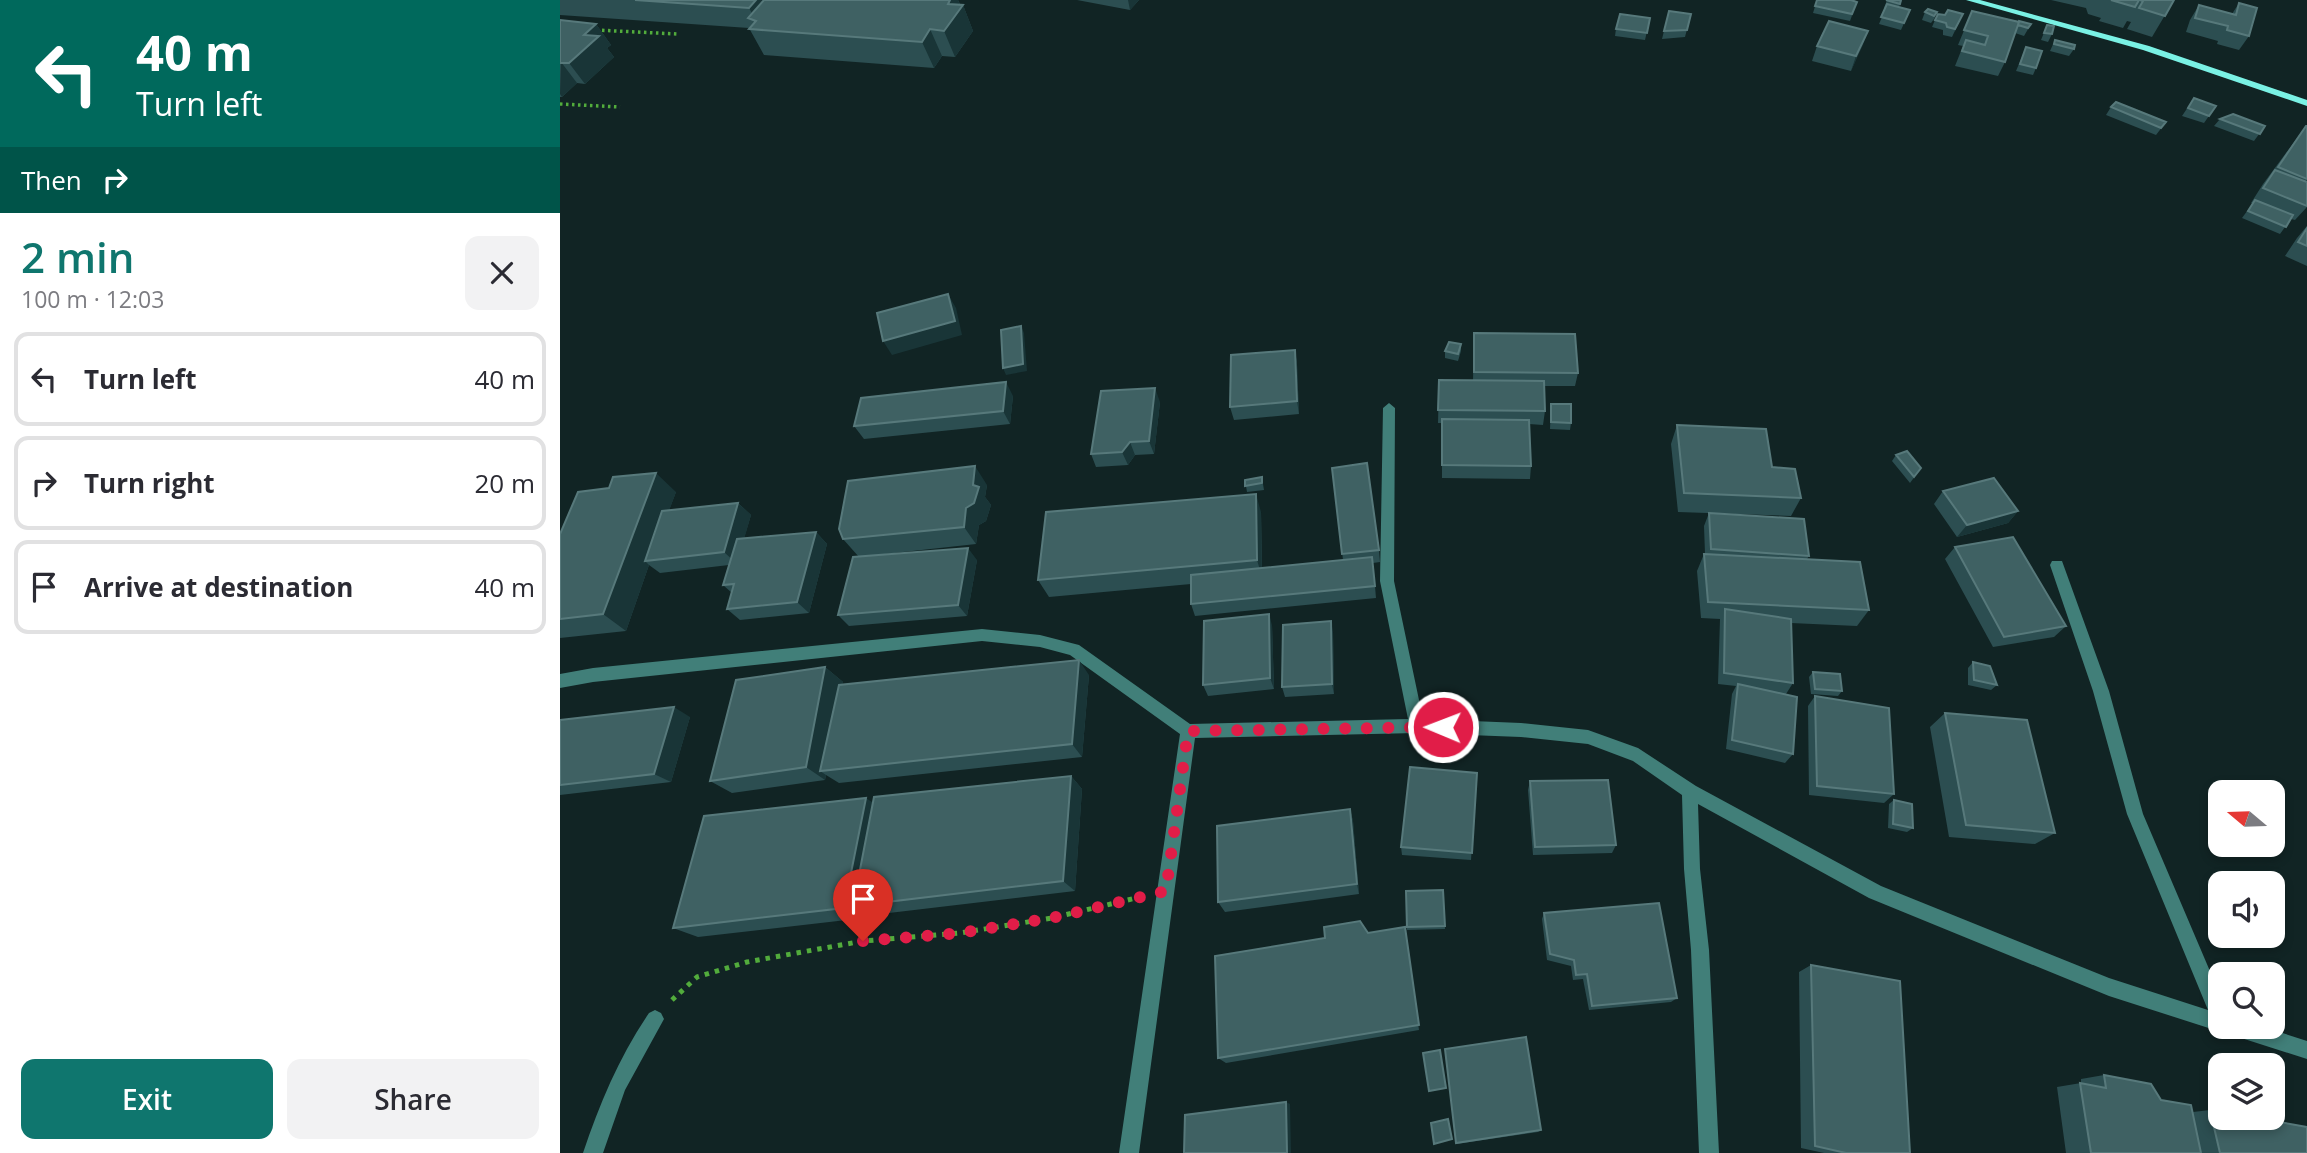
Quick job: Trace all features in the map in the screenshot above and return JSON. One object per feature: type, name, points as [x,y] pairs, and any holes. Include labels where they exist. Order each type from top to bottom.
[{"type":"street","points":[[1973,0],[2146,48],[2307,103]]},
{"type":"street","points":[[1389,408],[1387,581],[1417,726]]},
{"type":"street","points":[[2057,565],[2101,691],[2135,814],[2208,990]]},
{"type":"street","points":[[560,681],[593,675],[982,635],[1009,636],[1074,650],[1188,731],[1417,726],[1521,730],[1588,737],[1638,755],[1690,791],[1875,892],[2109,987],[2208,1017]]},
{"type":"street","points":[[1129,1153],[1188,731]]},
{"type":"street","points":[[1690,791],[1709,1153]]},
{"type":"street","points":[[593,1153],[615,1085],[633,1049],[655,1018]]},
{"type":"street","points":[[2273,1039],[2307,1050]]},
{"type":"path","points":[[587,30],[677,34]]},
{"type":"path","points":[[560,104],[620,107]]},
{"type":"path","points":[[655,1018],[697,977],[747,962],[863,941],[960,933],[1052,918],[1166,891]]},
{"type":"building","points":[[635,0],[756,0],[749,8]]},
{"type":"building","points":[[764,0],[950,0],[948,4],[963,5],[944,31],[930,29],[922,42],[749,29],[756,21],[748,18]]},
{"type":"building","points":[[1817,0],[1857,2],[1852,14],[1815,6]]},
{"type":"building","points":[[2111,0],[2139,0],[2135,7]]},
{"type":"building","points":[[2140,0],[2174,0],[2165,16],[2139,8],[2143,1]]},
{"type":"building","points":[[2239,3],[2257,8],[2249,36],[2227,30],[2228,26],[2195,18],[2199,5],[2236,15]]},
{"type":"building","points":[[1887,4],[1910,10],[1904,23],[1881,17]]},
{"type":"building","points":[[1928,9],[1937,12],[1934,16],[1925,12]]},
{"type":"building","points":[[1948,10],[1963,14],[1955,29],[1935,20],[1938,14],[1945,15]]},
{"type":"building","points":[[1669,11],[1691,14],[1687,30],[1664,31]]},
{"type":"building","points":[[1972,11],[2019,22],[2005,62],[1962,51],[1966,40],[1985,45],[1988,36],[1964,30]]},
{"type":"building","points":[[1620,14],[1650,18],[1647,33],[1616,29]]},
{"type":"building","points":[[560,20],[596,24],[584,35],[599,36],[569,63],[560,63]]},
{"type":"building","points":[[1829,21],[1868,31],[1856,56],[1817,46]]},
{"type":"building","points":[[2019,21],[2031,24],[2028,28],[2018,25]]},
{"type":"building","points":[[2047,25],[2054,26],[2052,34],[2044,33]]},
{"type":"building","points":[[2055,40],[2075,45],[2074,49],[2054,44]]},
{"type":"building","points":[[2026,47],[2042,51],[2036,68],[2020,64]]},
{"type":"building","points":[[2194,98],[2216,106],[2209,116],[2188,108]]},
{"type":"building","points":[[2116,102],[2166,122],[2161,128],[2111,107]]},
{"type":"building","points":[[2233,114],[2265,126],[2260,134],[2220,119]]},
{"type":"building","points":[[2307,126],[2307,179],[2278,167]]},
{"type":"building","points":[[2275,170],[2307,182],[2307,206],[2263,188]]},
{"type":"building","points":[[2255,200],[2293,215],[2286,227],[2248,211]]},
{"type":"building","points":[[2307,228],[2307,246],[2298,242]]},
{"type":"building","points":[[948,294],[955,321],[883,341],[877,313]]},
{"type":"building","points":[[1021,326],[1023,364],[1003,368],[1001,330]]},
{"type":"building","points":[[1474,333],[1575,334],[1578,373],[1474,372]]},
{"type":"building","points":[[1449,342],[1461,344],[1458,354],[1445,351]]},
{"type":"building","points":[[1295,350],[1297,401],[1230,407],[1231,355]]},
{"type":"building","points":[[1439,380],[1544,381],[1545,411],[1438,410]]},
{"type":"building","points":[[1006,382],[1003,411],[854,426],[861,398]]},
{"type":"building","points":[[1155,388],[1149,441],[1130,442],[1122,452],[1091,454],[1101,391]]},
{"type":"building","points":[[1551,404],[1571,404],[1571,423],[1551,422]]},
{"type":"building","points":[[1442,419],[1529,420],[1531,466],[1442,465]]},
{"type":"building","points":[[1677,425],[1766,429],[1772,467],[1795,469],[1801,498],[1684,493]]},
{"type":"building","points":[[1907,451],[1921,468],[1914,477],[1896,455]]},
{"type":"building","points":[[1367,463],[1379,550],[1342,554],[1332,468]]},
{"type":"building","points":[[975,466],[973,485],[979,487],[974,503],[966,508],[964,527],[843,539],[839,529],[848,481]]},
{"type":"building","points":[[656,473],[603,614],[560,619],[560,534],[578,492],[609,488],[613,477]]},
{"type":"building","points":[[1262,477],[1262,483],[1245,486],[1245,480]]},
{"type":"building","points":[[1994,478],[2018,511],[1967,525],[1943,491]]},
{"type":"building","points":[[1256,494],[1257,560],[1038,580],[1046,512]]},
{"type":"building","points":[[738,503],[724,552],[645,561],[662,511]]},
{"type":"building","points":[[1709,513],[1804,519],[1809,556],[1711,549]]},
{"type":"building","points":[[816,532],[797,602],[727,609],[734,584],[723,585],[737,539]]},
{"type":"building","points":[[2013,537],[2066,626],[2004,637],[1955,547]]},
{"type":"building","points":[[968,548],[958,605],[838,615],[853,557]]},
{"type":"building","points":[[1704,554],[1860,562],[1869,610],[1708,602]]},
{"type":"building","points":[[1372,557],[1375,586],[1191,604],[1191,575]]},
{"type":"building","points":[[1725,609],[1791,619],[1793,683],[1724,673]]},
{"type":"building","points":[[1269,614],[1270,678],[1203,685],[1204,621]]},
{"type":"building","points":[[1331,621],[1332,684],[1282,687],[1283,625]]},
{"type":"building","points":[[1079,660],[1072,744],[820,771],[839,685]]},
{"type":"building","points":[[1973,662],[1990,666],[1997,685],[1974,680]]},
{"type":"building","points":[[825,667],[806,767],[710,781],[736,680]]},
{"type":"building","points":[[1813,672],[1840,674],[1842,691],[1815,689]]},
{"type":"building","points":[[1738,684],[1797,697],[1793,754],[1732,740]]},
{"type":"building","points":[[1815,696],[1889,708],[1894,794],[1817,786]]},
{"type":"building","points":[[674,707],[654,774],[560,785],[560,720]]},
{"type":"building","points":[[1945,713],[2027,720],[2055,833],[1966,825]]},
{"type":"building","points":[[1410,767],[1477,773],[1472,853],[1401,847]]},
{"type":"building","points":[[1071,776],[1063,881],[853,906],[874,797]]},
{"type":"building","points":[[1608,780],[1616,845],[1535,847],[1530,781]]},
{"type":"building","points":[[866,798],[844,908],[673,928],[704,816]]},
{"type":"building","points":[[1894,800],[1912,804],[1913,828],[1893,824]]},
{"type":"building","points":[[1350,809],[1357,884],[1218,902],[1217,826]]},
{"type":"building","points":[[1443,890],[1445,926],[1407,927],[1406,891]]},
{"type":"building","points":[[1659,903],[1677,998],[1592,1006],[1587,974],[1576,975],[1574,960],[1550,954],[1544,913]]},
{"type":"building","points":[[1360,921],[1368,933],[1405,927],[1419,1025],[1218,1058],[1215,956],[1325,938],[1324,927]]},
{"type":"building","points":[[1811,965],[1900,981],[1910,1153],[1846,1153],[1815,1146]]},
{"type":"building","points":[[1526,1037],[1541,1130],[1456,1143],[1445,1049]]},
{"type":"building","points":[[1440,1050],[1446,1088],[1429,1091],[1423,1053]]},
{"type":"building","points":[[2104,1075],[2151,1084],[2161,1100],[2191,1105],[2201,1153],[2091,1153],[2080,1083],[2106,1088]]},
{"type":"building","points":[[1286,1102],[1287,1153],[1184,1153],[1185,1115]]},
{"type":"building","points":[[1448,1119],[1452,1139],[1434,1144],[1431,1123]]},
{"type":"building","points":[[2285,1123],[2307,1127],[2307,1153],[2220,1153],[2215,1130],[2285,1130]]},
{"type":"route","points":[[863,941],[960,933],[1052,918],[1166,891],[1188,731],[1443,727]]}]
